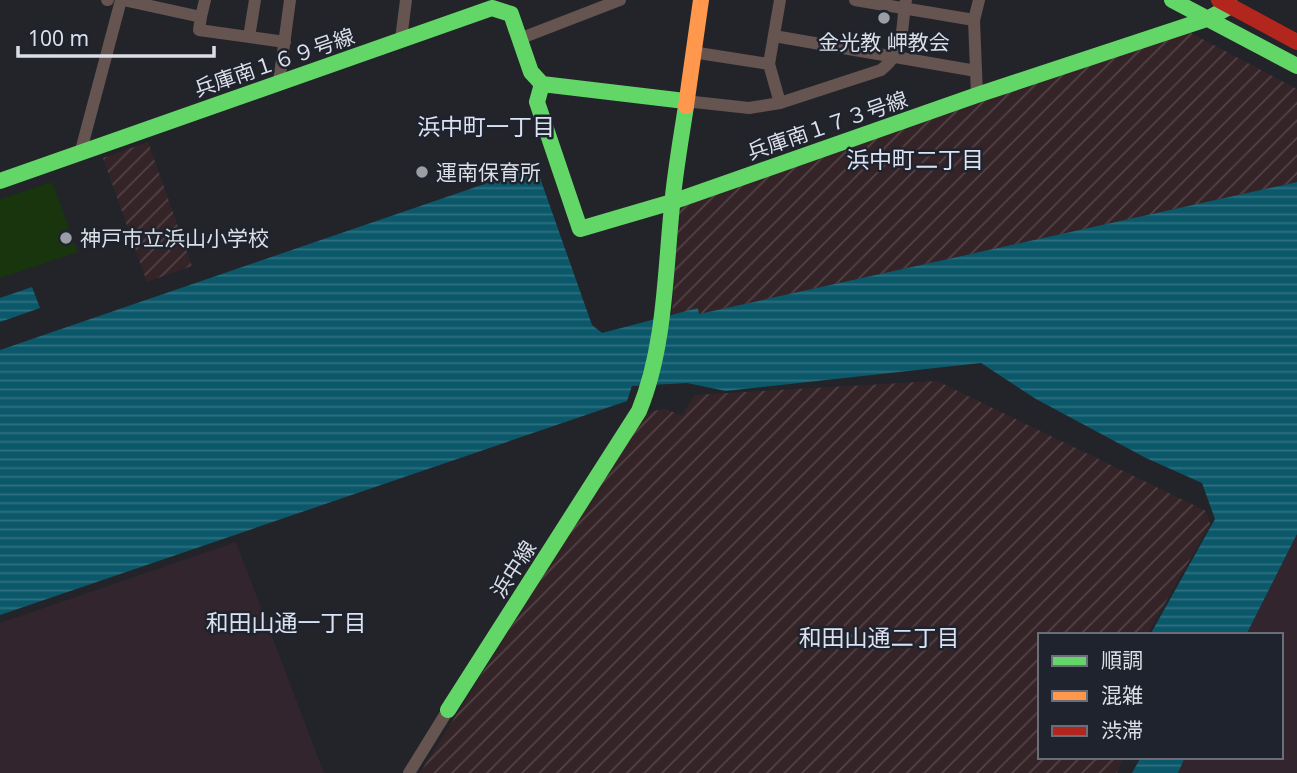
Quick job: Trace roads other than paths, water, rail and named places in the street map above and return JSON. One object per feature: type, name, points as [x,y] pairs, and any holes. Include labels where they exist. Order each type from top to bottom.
[{"type":"street","points":[[80,154],[122,0],[162,4],[201,17]]},
{"type":"street","points":[[205,0],[200,30],[285,42]]},
{"type":"street","points":[[249,37],[255,0]]},
{"type":"street","points":[[279,82],[290,0]]},
{"type":"street","points":[[401,39],[407,0]]},
{"type":"street","points":[[519,39],[620,0]]},
{"type":"street","points":[[672,202],[701,0]]},
{"type":"street","points":[[780,0],[769,64],[780,103]]},
{"type":"street","points":[[855,0],[905,4],[974,20]]},
{"type":"street","points":[[977,95],[974,20],[979,0]]},
{"type":"street","points":[[1171,0],[1297,66]]},
{"type":"street","points":[[1225,3],[1297,42]]},
{"type":"street","name":"兵庫南１７３号線","points":[[542,84],[537,102],[580,229],[672,202],[977,95],[1208,19],[1225,3]]},
{"type":"street","points":[[542,84],[749,108],[780,103],[881,70],[899,50],[905,4]]},
{"type":"street","name":"兵庫南１６９号線","points":[[0,181],[492,8],[513,7],[519,39],[531,72],[542,84]]},
{"type":"street","points":[[774,36],[976,71]]},
{"type":"street","points":[[692,52],[769,64]]},
{"type":"street","name":"浜中線","points":[[409,773],[639,411],[649,387],[663,306],[672,202]]},
{"type":"water","points":[[528,169],[540,178],[592,325],[602,333],[698,308],[699,314],[1297,182],[1297,534],[1247,633],[1151,633],[1215,519],[1202,483],[1146,458],[1036,399],[981,363],[726,391],[687,383],[632,386],[627,401],[0,615],[0,350]]},
{"type":"water","points":[[32,287],[40,308],[0,322],[0,298]]},
{"type":"water","points":[[1140,759],[1184,759],[1178,773],[1132,773]]},
{"type":"place","name":"金光教 岬教会","points":[[884,18]]},
{"type":"place","name":"運南保育所","points":[[422,172]]},
{"type":"place","name":"神戸市立浜山小学校","points":[[66,238]]},
{"type":"district","name":"浜中町一丁目","points":[[486,126]]},
{"type":"district","name":"浜中町二丁目","points":[[915,159]]},
{"type":"district","name":"和田山通一丁目","points":[[286,622]]},
{"type":"district","name":"和田山通二丁目","points":[[879,637]]}]
